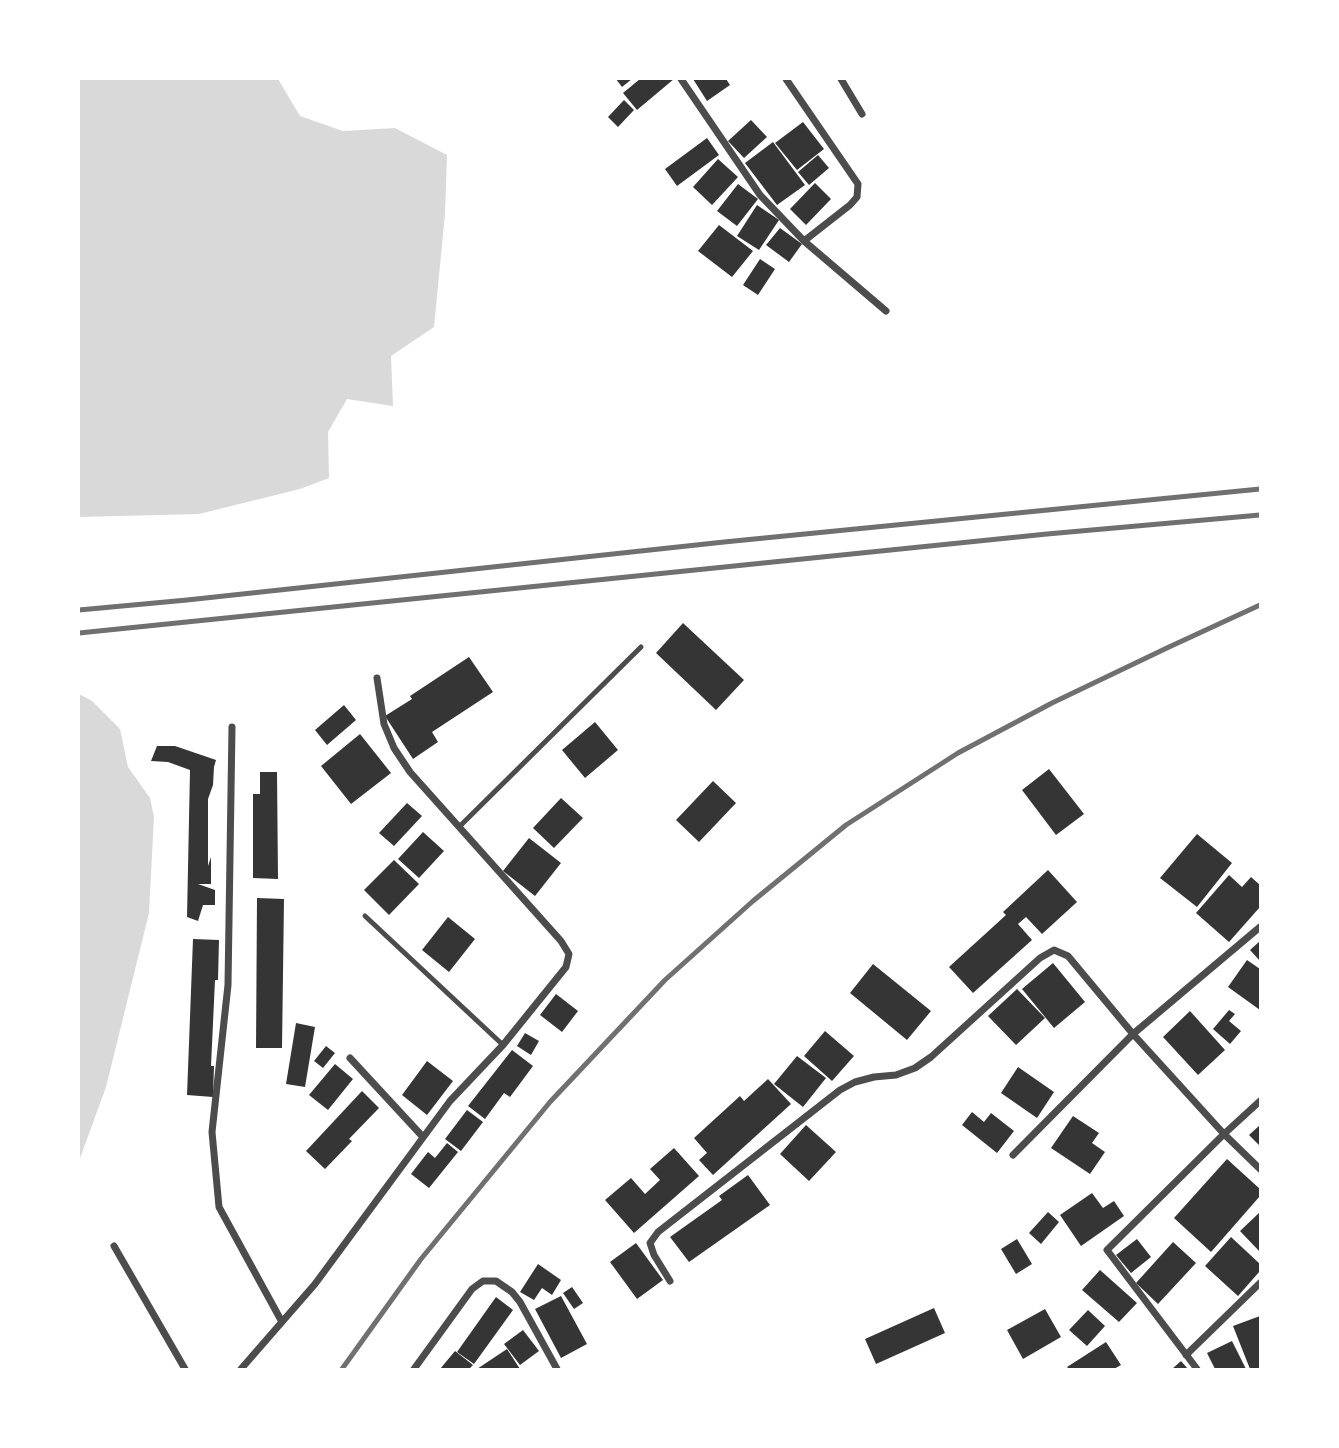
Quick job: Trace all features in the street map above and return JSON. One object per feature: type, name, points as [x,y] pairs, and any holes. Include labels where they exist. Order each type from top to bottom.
[{"type":"street","points":[[681,79],[760,195],[804,241],[886,312]]},
{"type":"street","points":[[786,79],[858,184],[857,197],[850,205],[804,241]]},
{"type":"street","points":[[841,79],[862,114]]},
{"type":"street","points":[[241,1369],[316,1284],[450,1101],[503,1045],[566,967],[569,954],[561,941],[410,772],[394,748],[384,724],[377,678]]},
{"type":"street","points":[[232,727],[228,985],[212,1132],[219,1207],[282,1322]]},
{"type":"street","points":[[1013,1155],[1133,1034],[1260,927]]},
{"type":"street","points":[[670,1282],[650,1243],[658,1232],[840,1090],[855,1082],[896,1075],[915,1068],[931,1057],[1040,958],[1054,950],[1068,956],[1133,1034],[1224,1134],[1260,1169]]},
{"type":"street","points":[[350,1058],[423,1137]]},
{"type":"street","points":[[1197,1369],[1107,1250],[1260,1101]]},
{"type":"street","points":[[114,1246],[185,1369]]},
{"type":"street","points":[[414,1369],[472,1289],[483,1281],[496,1281],[512,1292],[520,1302],[557,1369]]},
{"type":"street","points":[[1185,1355],[1260,1283]]},
{"type":"lane","points":[[459,827],[641,647]]},
{"type":"lane","points":[[365,916],[503,1045]]},
{"type":"shaded area","points":[[79,79],[278,79],[300,116],[343,131],[395,128],[447,155],[445,214],[434,327],[391,356],[393,406],[347,399],[328,432],[329,478],[300,489],[199,514],[79,517]]},
{"type":"shaded area","points":[[79,694],[92,701],[120,729],[128,767],[150,798],[154,817],[149,913],[106,1087],[79,1161]]},
{"type":"building","points":[[616,79],[632,79],[622,87]]},
{"type":"building","points":[[640,79],[674,79],[637,110],[623,93]]},
{"type":"building","points":[[693,79],[726,79],[730,85],[707,101]]},
{"type":"building","points":[[624,100],[634,110],[618,127],[608,117]]},
{"type":"building","points":[[751,120],[767,137],[744,158],[728,141]]},
{"type":"building","points":[[803,122],[824,149],[797,170],[775,143]]},
{"type":"building","points":[[707,138],[719,155],[677,186],[665,169]]},
{"type":"building","points":[[773,142],[805,185],[777,205],[745,163]]},
{"type":"building","points":[[818,155],[829,168],[809,185],[798,172]]},
{"type":"building","points":[[718,159],[738,177],[712,205],[693,187]]},
{"type":"building","points":[[815,183],[831,199],[806,225],[790,209]]},
{"type":"building","points":[[738,184],[758,199],[737,226],[717,211]]},
{"type":"building","points":[[757,205],[779,220],[759,250],[737,236]]},
{"type":"building","points":[[719,225],[753,251],[732,277],[698,251]]},
{"type":"building","points":[[780,228],[802,244],[789,262],[766,245]]},
{"type":"building","points":[[760,259],[775,269],[758,295],[743,285]]},
{"type":"building","points":[[683,623],[744,680],[716,710],[656,653]]},
{"type":"building","points":[[469,657],[493,692],[432,732],[438,742],[413,759],[385,716]]},
{"type":"building","points":[[344,705],[356,720],[327,745],[315,730]]},
{"type":"building","points":[[595,722],[618,750],[585,778],[562,750]]},
{"type":"building","points":[[360,734],[391,773],[351,804],[321,766]]},
{"type":"building","points":[[157,746],[175,746],[216,760],[208,799],[208,866],[211,857],[211,884],[198,884],[215,890],[215,905],[203,905],[198,921],[187,917],[190,770],[168,762],[151,761]]},
{"type":"building","points":[[1049,769],[1084,814],[1056,835],[1022,790]]},
{"type":"building","points":[[260,772],[277,772],[278,879],[253,878],[253,794],[260,794]]},
{"type":"building","points":[[713,781],[736,803],[699,842],[676,820]]},
{"type":"building","points":[[561,798],[583,818],[554,848],[533,828]]},
{"type":"building","points":[[407,803],[422,816],[394,846],[379,833]]},
{"type":"building","points":[[423,832],[444,851],[419,878],[398,859]]},
{"type":"building","points":[[1197,834],[1232,863],[1197,907],[1160,878]]},
{"type":"building","points":[[529,838],[561,863],[535,896],[503,871]]},
{"type":"building","points":[[394,860],[419,884],[389,915],[364,890]]},
{"type":"building","points":[[1048,870],[1077,902],[1042,934],[1026,917],[1018,924],[1032,940],[973,993],[949,967],[1006,915],[1003,912]]},
{"type":"building","points":[[1229,875],[1242,887],[1251,877],[1260,885],[1260,907],[1229,942],[1196,913]]},
{"type":"building","points":[[257,898],[284,899],[282,1048],[256,1048]]},
{"type":"building","points":[[448,917],[475,939],[449,972],[422,950]]},
{"type":"building","points":[[193,939],[219,940],[211,1066],[214,1066],[213,1097],[187,1095]]},
{"type":"building","points":[[1260,941],[1260,961],[1250,950]]},
{"type":"building","points":[[1247,960],[1260,969],[1260,1010],[1228,987]]},
{"type":"building","points":[[1053,963],[1085,1002],[1054,1028],[1022,989]]},
{"type":"building","points":[[873,964],[931,1011],[907,1040],[850,993]]},
{"type":"building","points":[[1017,989],[1045,1018],[1016,1045],[988,1016]]},
{"type":"building","points":[[556,994],[578,1011],[562,1032],[540,1015]]},
{"type":"building","points":[[1229,1010],[1235,1014],[1229,1021],[1241,1031],[1230,1044],[1213,1029]]},
{"type":"building","points":[[1190,1011],[1225,1050],[1198,1075],[1163,1037]]},
{"type":"building","points":[[296,1023],[315,1027],[305,1087],[286,1084]]},
{"type":"building","points":[[825,1031],[854,1056],[832,1081],[804,1056]]},
{"type":"building","points":[[525,1033],[539,1041],[531,1055],[517,1046]]},
{"type":"building","points":[[326,1046],[335,1053],[323,1068],[314,1061]]},
{"type":"building","points":[[512,1050],[533,1066],[510,1097],[504,1093],[485,1119],[468,1106]]},
{"type":"building","points":[[797,1056],[826,1078],[803,1107],[774,1084]]},
{"type":"building","points":[[427,1061],[453,1081],[427,1115],[402,1095]]},
{"type":"building","points":[[335,1064],[353,1079],[328,1110],[309,1095]]},
{"type":"building","points":[[1018,1067],[1054,1092],[1037,1118],[1001,1093]]},
{"type":"building","points":[[768,1079],[791,1104],[713,1175],[699,1160],[707,1153],[694,1138],[740,1096],[744,1101]]},
{"type":"building","points":[[362,1091],[379,1108],[325,1169],[306,1151]]},
{"type":"building","points":[[467,1110],[483,1122],[461,1151],[445,1139]]},
{"type":"building","points":[[972,1112],[984,1122],[991,1113],[1014,1131],[997,1153],[962,1125]]},
{"type":"building","points":[[1073,1116],[1099,1133],[1092,1143],[1105,1152],[1090,1174],[1051,1148]]},
{"type":"building","points":[[806,1125],[836,1152],[809,1181],[780,1154]]},
{"type":"building","points":[[1260,1125],[1260,1146],[1249,1135]]},
{"type":"building","points":[[447,1143],[458,1152],[429,1188],[411,1174],[428,1152],[435,1158]]},
{"type":"building","points":[[674,1148],[699,1176],[634,1233],[605,1200],[631,1178],[645,1194],[660,1180],[650,1169]]},
{"type":"building","points":[[1227,1159],[1260,1189],[1260,1196],[1211,1252],[1174,1218]]},
{"type":"building","points":[[748,1175],[770,1205],[689,1262],[670,1237],[722,1200],[719,1196]]},
{"type":"building","points":[[1092,1193],[1103,1208],[1114,1201],[1124,1216],[1081,1246],[1060,1215]]},
{"type":"building","points":[[1048,1212],[1059,1222],[1041,1244],[1029,1233]]},
{"type":"building","points":[[1260,1212],[1260,1252],[1240,1231]]},
{"type":"building","points":[[1231,1237],[1260,1264],[1260,1271],[1238,1296],[1205,1266]]},
{"type":"building","points":[[1017,1239],[1032,1264],[1016,1274],[1001,1249]]},
{"type":"building","points":[[1137,1239],[1151,1257],[1131,1273],[1116,1255]]},
{"type":"building","points":[[1173,1242],[1196,1263],[1158,1304],[1136,1283]]},
{"type":"building","points":[[636,1243],[663,1280],[637,1299],[610,1262]]},
{"type":"building","points":[[538,1264],[561,1280],[552,1295],[542,1288],[534,1300],[520,1292]]},
{"type":"building","points":[[1100,1270],[1137,1303],[1119,1322],[1082,1290]]},
{"type":"building","points":[[572,1287],[583,1303],[574,1309],[563,1293]]},
{"type":"building","points":[[561,1296],[587,1344],[561,1358],[535,1309]]},
{"type":"building","points":[[496,1297],[513,1310],[474,1364],[457,1352]]},
{"type":"building","points":[[934,1308],[945,1333],[876,1364],[865,1339]]},
{"type":"building","points":[[1045,1309],[1061,1337],[1023,1359],[1007,1330]]},
{"type":"building","points":[[1088,1310],[1105,1326],[1087,1346],[1069,1330]]},
{"type":"building","points":[[1260,1316],[1260,1369],[1250,1369],[1233,1326]]},
{"type":"building","points":[[523,1330],[539,1351],[520,1365],[504,1344]]},
{"type":"building","points":[[1232,1341],[1246,1369],[1215,1369],[1207,1353]]},
{"type":"building","points":[[1106,1342],[1121,1365],[1114,1369],[1067,1367]]},
{"type":"building","points":[[507,1349],[520,1369],[477,1369]]},
{"type":"building","points":[[455,1351],[473,1365],[469,1369],[440,1369]]},
{"type":"building","points":[[1181,1361],[1188,1369],[1172,1369]]},
{"type":"railway","points":[[79,610],[1260,489]]},
{"type":"railway","points":[[79,633],[1047,534],[1260,515]]},
{"type":"railway","points":[[342,1369],[421,1259],[550,1102],[665,980],[753,901],[846,825],[958,753],[1052,703],[1260,605]]}]
